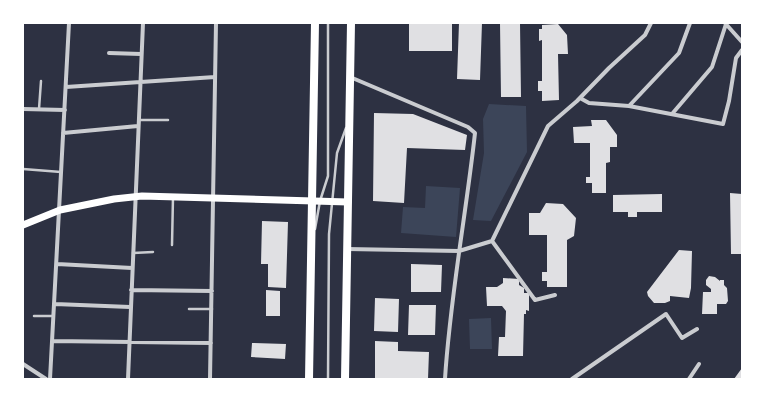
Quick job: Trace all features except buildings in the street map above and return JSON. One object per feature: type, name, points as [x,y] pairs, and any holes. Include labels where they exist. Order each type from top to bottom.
[{"type":"main road","points":[[309,379],[311,263],[316,201],[315,23]]},
{"type":"main road","points":[[345,379],[351,23]]},
{"type":"main road","points":[[23,225],[60,210],[134,197],[348,202]]},
{"type":"street","points":[[50,379],[69,23]]},
{"type":"street","points":[[128,379],[134,197],[143,23]]},
{"type":"street","points":[[210,379],[216,23]]},
{"type":"street","points":[[347,249],[459,251],[492,241],[548,126],[580,98],[645,35],[651,23]]},
{"type":"street","points":[[629,106],[679,53],[690,23]]},
{"type":"street","points":[[672,114],[712,68],[725,24]]},
{"type":"street","points":[[725,24],[742,42]]},
{"type":"street","points":[[580,98],[589,104],[629,106],[723,124],[729,101],[736,58],[742,50]]},
{"type":"street","points":[[109,53],[141,54]]},
{"type":"street","points":[[66,87],[215,77]]},
{"type":"street","points":[[350,77],[468,127],[475,133],[467,204],[447,342],[445,379]]},
{"type":"street","points":[[23,109],[65,110]]},
{"type":"street","points":[[64,133],[138,126]]},
{"type":"street","points":[[492,241],[536,300],[555,295]]},
{"type":"street","points":[[57,264],[132,268]]},
{"type":"street","points":[[131,290],[212,291]]},
{"type":"street","points":[[55,304],[130,307]]},
{"type":"street","points":[[572,379],[666,314],[682,338],[697,329]]},
{"type":"street","points":[[52,341],[211,343]]},
{"type":"street","points":[[23,364],[46,379]]},
{"type":"street","points":[[689,379],[699,364]]},
{"type":"lane","points":[[316,201],[328,176],[328,23]]},
{"type":"lane","points":[[39,110],[41,81]]},
{"type":"lane","points":[[138,120],[168,120]]},
{"type":"lane","points":[[328,379],[329,234],[337,153],[349,121]]},
{"type":"lane","points":[[23,169],[62,172]]},
{"type":"lane","points":[[172,245],[173,197]]},
{"type":"lane","points":[[132,253],[153,252]]},
{"type":"lane","points":[[189,309],[212,309]]},
{"type":"lane","points":[[34,316],[54,316]]},
{"type":"shaded area","points":[[489,104],[526,106],[527,152],[491,221],[473,220],[484,153],[483,119]]},
{"type":"shaded area","points":[[426,186],[460,188],[456,237],[401,233],[403,207],[425,208]]},
{"type":"shaded area","points":[[491,318],[492,349],[470,349],[469,319]]}]
